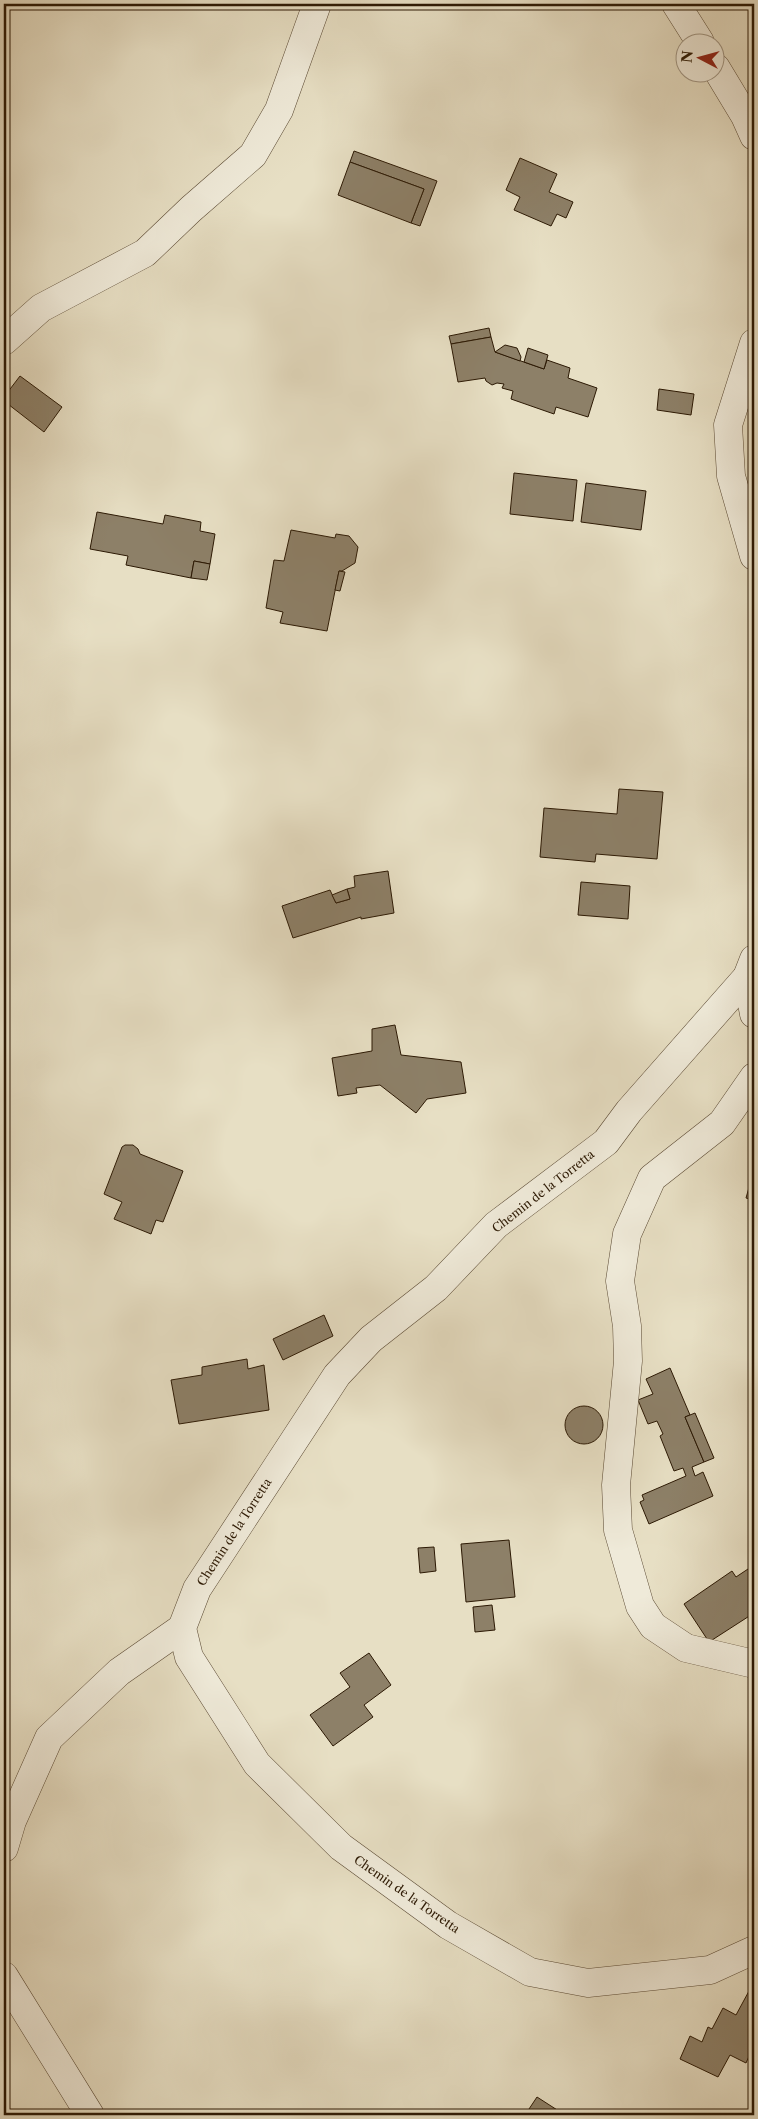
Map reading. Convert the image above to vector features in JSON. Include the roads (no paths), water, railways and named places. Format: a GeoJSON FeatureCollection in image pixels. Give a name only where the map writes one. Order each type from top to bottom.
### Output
{"type":"FeatureCollection","features":[{"type":"Feature","properties":{"kind":"street"},"geometry":{"type":"LineString","coordinates":[[4,340],[41,308],[145,253],[191,208],[254,156],[278,110],[317,4]]}},
{"type":"Feature","properties":{"kind":"street"},"geometry":{"type":"LineString","coordinates":[[676,4],[694,32]]}},
{"type":"Feature","properties":{"kind":"street"},"geometry":{"type":"LineString","coordinates":[[724,82],[745,116],[754,136]]}},
{"type":"Feature","properties":{"kind":"street"},"geometry":{"type":"LineString","coordinates":[[754,343],[728,425],[731,476],[754,556]]}},
{"type":"Feature","properties":{"kind":"street"},"geometry":{"type":"LineString","coordinates":[[750,968],[754,1014]]}},
{"type":"Feature","properties":{"kind":"street","name":"Chemin de la Torretta"},"geometry":{"type":"LineString","coordinates":[[750,968],[628,1111],[606,1142],[496,1225],[436,1288],[371,1339],[337,1375],[197,1589],[182,1628],[189,1657],[257,1764],[341,1847],[448,1925],[530,1972],[588,1983],[710,1970],[754,1950]]}},
{"type":"Feature","properties":{"kind":"street"},"geometry":{"type":"LineString","coordinates":[[754,1077],[722,1123],[652,1178],[628,1234],[620,1281],[627,1326],[628,1362],[616,1485],[618,1530],[640,1606],[653,1626],[686,1648],[754,1664]]}},
{"type":"Feature","properties":{"kind":"street"},"geometry":{"type":"LineString","coordinates":[[4,1848],[12,1821],[49,1738],[119,1672],[182,1628]]}},
{"type":"Feature","properties":{"kind":"street"},"geometry":{"type":"LineString","coordinates":[[4,1976],[90,2115]]}}]}
